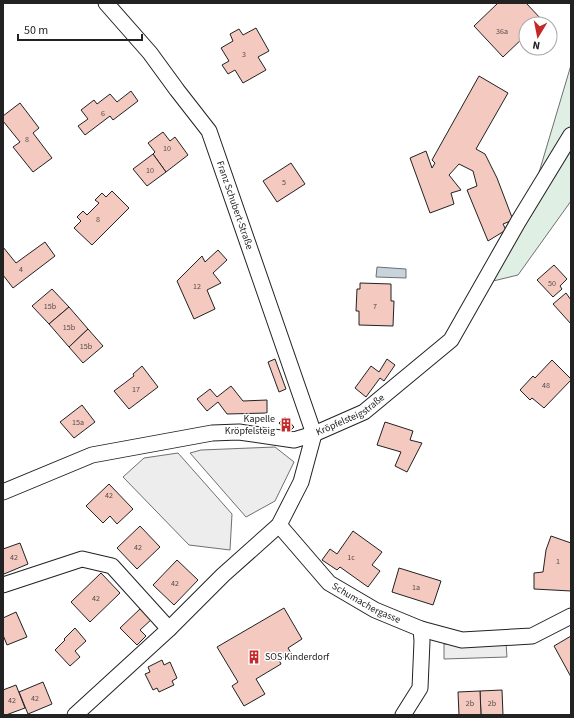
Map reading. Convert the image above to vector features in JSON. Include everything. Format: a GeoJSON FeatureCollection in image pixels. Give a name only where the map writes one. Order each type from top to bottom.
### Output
{"type":"FeatureCollection","features":[{"type":"Feature","properties":{"kind":"street","name":"Franz Schubert-Straße"},"geometry":{"type":"LineString","coordinates":[[106,3],[150,53],[209,131],[314,434]]}},
{"type":"Feature","properties":{"kind":"street","name":"Kröpfelsteigstraße"},"geometry":{"type":"LineString","coordinates":[[3,492],[92,455],[212,433],[239,432],[294,440],[314,434],[364,412],[451,340],[518,222],[571,135]]}},
{"type":"Feature","properties":{"kind":"street"},"geometry":{"type":"LineString","coordinates":[[75,715],[169,629],[223,575],[279,525],[301,482],[314,434]]}},
{"type":"Feature","properties":{"kind":"street","name":"Schumachergasse"},"geometry":{"type":"LineString","coordinates":[[279,525],[329,584],[375,610],[421,629],[462,640],[532,636],[571,616]]}},
{"type":"Feature","properties":{"kind":"street"},"geometry":{"type":"LineString","coordinates":[[3,585],[82,559],[112,566],[169,629]]}},
{"type":"Feature","properties":{"kind":"street"},"geometry":{"type":"LineString","coordinates":[[402,715],[420,688],[422,641],[421,629]]}},
{"type":"Feature","properties":{"kind":"green space"},"geometry":{"type":"Polygon","coordinates":[[[571,65],[571,201],[518,275],[489,282],[524,223],[571,65]]]}},
{"type":"Feature","properties":{"kind":"shaded area"},"geometry":{"type":"Polygon","coordinates":[[[377,267],[406,269],[406,278],[376,277],[377,267]]]}},
{"type":"Feature","properties":{"kind":"shaded area"},"geometry":{"type":"Polygon","coordinates":[[[275,447],[294,462],[275,501],[246,517],[190,453],[201,450],[275,447]]]}},
{"type":"Feature","properties":{"kind":"shaded area"},"geometry":{"type":"Polygon","coordinates":[[[178,453],[232,514],[230,550],[189,545],[123,477],[144,458],[178,453]]]}},
{"type":"Feature","properties":{"kind":"shaded area"},"geometry":{"type":"Polygon","coordinates":[[[506,643],[507,657],[444,659],[444,644],[506,643]]]}},
{"type":"Feature","properties":{"kind":"building"},"geometry":{"type":"Polygon","coordinates":[[[498,3],[526,3],[538,16],[518,16],[518,43],[503,57],[474,26],[498,3]]]}},
{"type":"Feature","properties":{"kind":"building"},"geometry":{"type":"Polygon","coordinates":[[[256,28],[269,51],[258,57],[266,70],[243,83],[235,70],[228,74],[222,65],[229,61],[221,48],[233,41],[230,34],[239,29],[243,35],[256,28]]]}},
{"type":"Feature","properties":{"kind":"building"},"geometry":{"type":"Polygon","coordinates":[[[479,76],[508,93],[476,149],[485,154],[497,178],[513,220],[503,224],[506,230],[488,241],[467,190],[477,186],[473,171],[459,164],[449,175],[461,190],[451,193],[454,204],[430,213],[410,158],[426,151],[432,168],[435,163],[432,160],[479,76]]]}},
{"type":"Feature","properties":{"kind":"building"},"geometry":{"type":"Polygon","coordinates":[[[131,91],[138,101],[113,120],[110,116],[85,135],[78,126],[88,119],[81,110],[94,100],[97,104],[110,94],[117,102],[131,91]]]}},
{"type":"Feature","properties":{"kind":"building"},"geometry":{"type":"Polygon","coordinates":[[[20,103],[39,128],[33,133],[52,158],[33,172],[13,147],[20,142],[3,121],[3,116],[20,103]]]}},
{"type":"Feature","properties":{"kind":"building"},"geometry":{"type":"Polygon","coordinates":[[[163,132],[170,141],[175,137],[188,155],[166,172],[153,154],[155,152],[148,143],[163,132]]]}},
{"type":"Feature","properties":{"kind":"building"},"geometry":{"type":"Polygon","coordinates":[[[153,154],[166,172],[147,186],[133,169],[153,154]]]}},
{"type":"Feature","properties":{"kind":"building"},"geometry":{"type":"Polygon","coordinates":[[[291,163],[305,184],[277,202],[263,181],[291,163]]]}},
{"type":"Feature","properties":{"kind":"building"},"geometry":{"type":"Polygon","coordinates":[[[112,191],[129,208],[92,245],[74,228],[81,221],[77,217],[83,211],[87,215],[99,203],[95,200],[102,193],[106,197],[112,191]]]}},
{"type":"Feature","properties":{"kind":"building"},"geometry":{"type":"Polygon","coordinates":[[[45,242],[55,256],[13,288],[3,275],[3,247],[16,263],[45,242]]]}},
{"type":"Feature","properties":{"kind":"building"},"geometry":{"type":"Polygon","coordinates":[[[218,250],[227,260],[213,273],[221,283],[207,290],[215,309],[194,319],[177,281],[202,256],[205,262],[218,250]]]}},
{"type":"Feature","properties":{"kind":"building"},"geometry":{"type":"Polygon","coordinates":[[[554,265],[567,279],[560,286],[562,289],[553,297],[537,280],[554,265]]]}},
{"type":"Feature","properties":{"kind":"building"},"geometry":{"type":"Polygon","coordinates":[[[360,283],[391,284],[391,301],[394,301],[393,326],[359,325],[359,311],[356,311],[357,289],[360,289],[360,283]]]}},
{"type":"Feature","properties":{"kind":"building"},"geometry":{"type":"Polygon","coordinates":[[[52,289],[69,307],[49,324],[32,306],[52,289]]]}},
{"type":"Feature","properties":{"kind":"building"},"geometry":{"type":"Polygon","coordinates":[[[566,293],[571,300],[571,324],[553,304],[566,293]]]}},
{"type":"Feature","properties":{"kind":"building"},"geometry":{"type":"Polygon","coordinates":[[[69,307],[88,329],[69,347],[49,324],[69,307]]]}},
{"type":"Feature","properties":{"kind":"building"},"geometry":{"type":"Polygon","coordinates":[[[88,329],[103,346],[83,363],[69,347],[88,329]]]}},
{"type":"Feature","properties":{"kind":"building"},"geometry":{"type":"Polygon","coordinates":[[[275,359],[286,389],[279,392],[268,362],[275,359]]]}},
{"type":"Feature","properties":{"kind":"building"},"geometry":{"type":"Polygon","coordinates":[[[387,359],[395,365],[384,381],[380,378],[366,397],[355,388],[371,366],[379,372],[387,359]]]}},
{"type":"Feature","properties":{"kind":"building"},"geometry":{"type":"Polygon","coordinates":[[[552,360],[571,380],[544,408],[532,398],[530,400],[520,390],[533,376],[535,378],[552,360]]]}},
{"type":"Feature","properties":{"kind":"building"},"geometry":{"type":"Polygon","coordinates":[[[142,366],[158,387],[129,409],[114,391],[134,376],[133,374],[142,366]]]}},
{"type":"Feature","properties":{"kind":"building"},"geometry":{"type":"Polygon","coordinates":[[[231,386],[243,401],[267,400],[267,413],[227,414],[218,402],[207,411],[197,399],[210,389],[217,397],[231,386]]]}},
{"type":"Feature","properties":{"kind":"building"},"geometry":{"type":"Polygon","coordinates":[[[82,405],[95,422],[74,438],[60,422],[82,405]]]}},
{"type":"Feature","properties":{"kind":"building","name":"Kapelle Kröpfelsteig"},"geometry":{"type":"Polygon","coordinates":[[[285,417],[294,427],[288,433],[279,423],[285,417]]]}},
{"type":"Feature","properties":{"kind":"building"},"geometry":{"type":"Polygon","coordinates":[[[385,422],[413,431],[410,440],[422,443],[407,472],[395,466],[401,452],[377,445],[385,422]]]}},
{"type":"Feature","properties":{"kind":"building"},"geometry":{"type":"Polygon","coordinates":[[[109,484],[133,509],[117,524],[110,516],[103,523],[86,506],[109,484]]]}},
{"type":"Feature","properties":{"kind":"building"},"geometry":{"type":"Polygon","coordinates":[[[140,526],[160,547],[137,569],[117,548],[140,526]]]}},
{"type":"Feature","properties":{"kind":"building"},"geometry":{"type":"Polygon","coordinates":[[[353,531],[382,552],[372,565],[380,571],[368,587],[340,567],[337,570],[322,560],[330,549],[337,554],[353,531]]]}},
{"type":"Feature","properties":{"kind":"building"},"geometry":{"type":"Polygon","coordinates":[[[551,536],[571,543],[571,591],[534,589],[534,573],[543,572],[546,550],[551,536]]]}},
{"type":"Feature","properties":{"kind":"building"},"geometry":{"type":"Polygon","coordinates":[[[20,543],[28,564],[4,574],[3,549],[20,543]]]}},
{"type":"Feature","properties":{"kind":"building"},"geometry":{"type":"Polygon","coordinates":[[[177,560],[198,580],[174,605],[153,585],[177,560]]]}},
{"type":"Feature","properties":{"kind":"building"},"geometry":{"type":"Polygon","coordinates":[[[399,568],[441,581],[433,605],[392,592],[399,568]]]}},
{"type":"Feature","properties":{"kind":"building"},"geometry":{"type":"Polygon","coordinates":[[[101,573],[120,593],[90,622],[71,602],[101,573]]]}},
{"type":"Feature","properties":{"kind":"building"},"geometry":{"type":"Polygon","coordinates":[[[141,608],[152,619],[140,630],[146,636],[137,645],[120,628],[141,608]]]}},
{"type":"Feature","properties":{"kind":"building","name":"SOS Kinderdorf"},"geometry":{"type":"Polygon","coordinates":[[[284,608],[302,639],[288,648],[291,653],[279,660],[281,664],[256,679],[265,694],[244,706],[232,686],[238,682],[217,647],[284,608]]]}},
{"type":"Feature","properties":{"kind":"building"},"geometry":{"type":"Polygon","coordinates":[[[16,612],[27,637],[7,645],[3,635],[3,618],[16,612]]]}},
{"type":"Feature","properties":{"kind":"building"},"geometry":{"type":"Polygon","coordinates":[[[75,628],[86,641],[75,651],[80,657],[70,666],[55,650],[75,628]]]}},
{"type":"Feature","properties":{"kind":"building"},"geometry":{"type":"Polygon","coordinates":[[[571,636],[571,677],[554,646],[571,636]]]}},
{"type":"Feature","properties":{"kind":"building"},"geometry":{"type":"Polygon","coordinates":[[[162,660],[164,665],[170,662],[177,678],[172,681],[174,685],[159,692],[157,688],[153,690],[145,674],[150,672],[148,667],[162,660]]]}},
{"type":"Feature","properties":{"kind":"building"},"geometry":{"type":"Polygon","coordinates":[[[43,682],[52,704],[28,714],[19,692],[43,682]]]}},
{"type":"Feature","properties":{"kind":"building"},"geometry":{"type":"Polygon","coordinates":[[[16,685],[25,708],[3,715],[3,690],[16,685]]]}},
{"type":"Feature","properties":{"kind":"building"},"geometry":{"type":"Polygon","coordinates":[[[502,690],[503,715],[481,715],[480,691],[502,690]]]}},
{"type":"Feature","properties":{"kind":"building"},"geometry":{"type":"Polygon","coordinates":[[[480,691],[481,715],[459,715],[458,692],[480,691]]]}},
{"type":"Feature","properties":{"kind":"place","name":"Kapelle Kröpfelsteig"},"geometry":{"type":"Point","coordinates":[286,425]}},
{"type":"Feature","properties":{"kind":"place","name":"SOS Kinderdorf"},"geometry":{"type":"Point","coordinates":[254,657]}}]}
